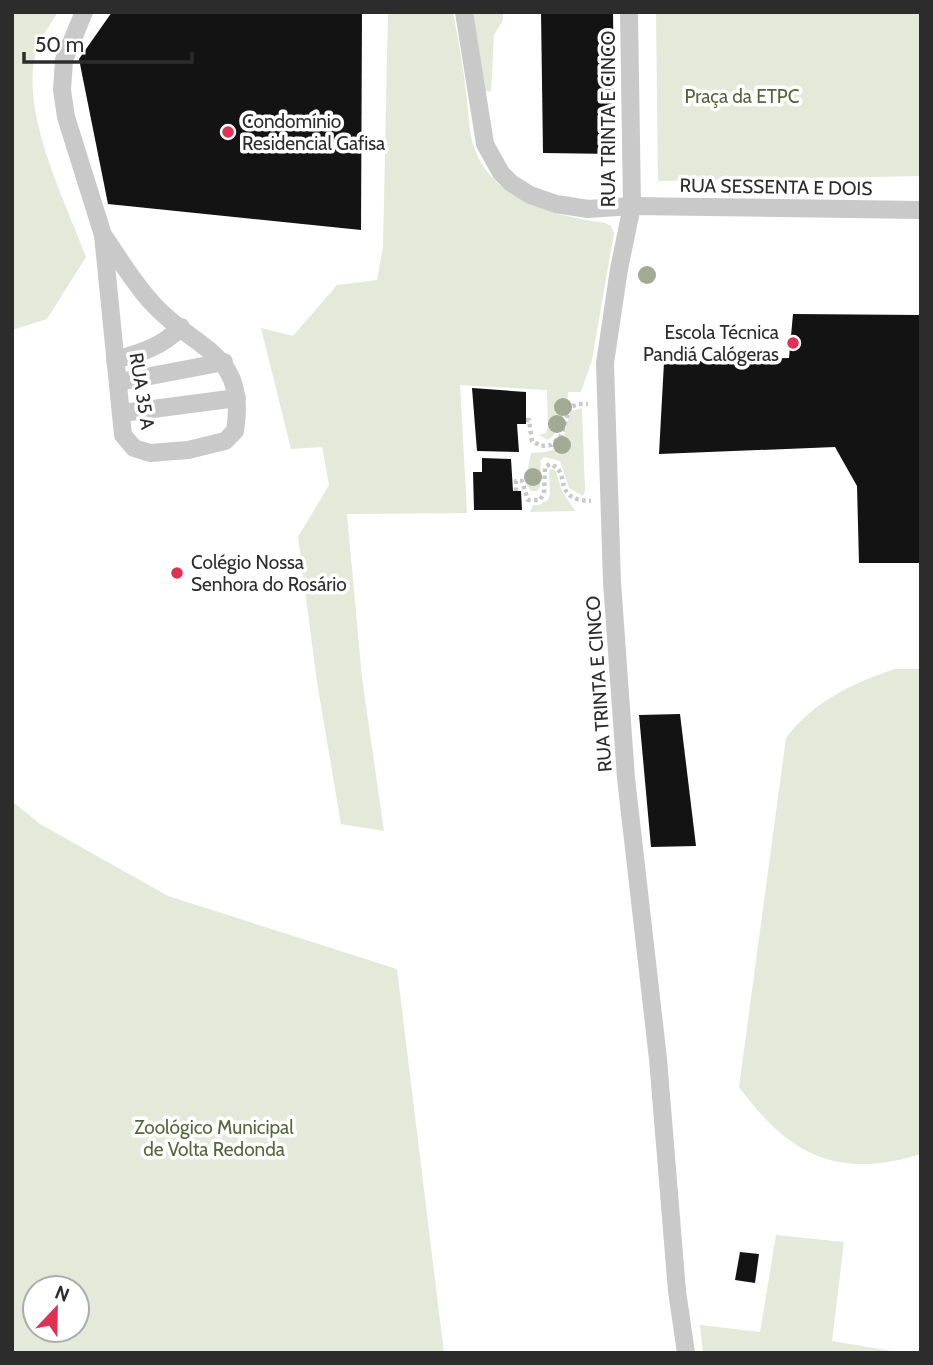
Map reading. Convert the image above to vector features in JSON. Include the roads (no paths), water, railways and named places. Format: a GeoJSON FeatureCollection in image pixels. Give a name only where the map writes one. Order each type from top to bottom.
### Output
{"type":"FeatureCollection","features":[{"type":"Feature","properties":{"kind":"street","name":"RUA 35 A"},"geometry":{"type":"LineString","coordinates":[[84,12],[64,60],[62,90],[66,117],[103,234],[123,435],[134,448],[150,453],[188,450],[225,441],[235,431],[237,398],[224,362],[155,307],[103,234]]}},
{"type":"Feature","properties":{"kind":"street","name":"RUA SESSENTA E DOIS"},"geometry":{"type":"LineString","coordinates":[[464,12],[485,144],[501,173],[530,195],[556,204],[588,209],[632,206],[921,210]]}},
{"type":"Feature","properties":{"kind":"street","name":"RUA TRINTA E CINCO"},"geometry":{"type":"LineString","coordinates":[[629,12],[632,206],[607,342],[606,405],[612,582],[626,778],[658,1059],[677,1291],[687,1353]]}},
{"type":"Feature","properties":{"kind":"street"},"geometry":{"type":"LineString","coordinates":[[115,360],[150,350],[169,339],[181,327]]}},
{"type":"Feature","properties":{"kind":"street"},"geometry":{"type":"LineString","coordinates":[[119,382],[224,362]]}},
{"type":"Feature","properties":{"kind":"street"},"geometry":{"type":"LineString","coordinates":[[122,413],[237,398]]}},
{"type":"Feature","properties":{"kind":"place","name":"Condomínio Residencial Gafisa"},"geometry":{"type":"Point","coordinates":[228,132]}},
{"type":"Feature","properties":{"kind":"place","name":"Escola Técnica Pandiá Calógeras"},"geometry":{"type":"Point","coordinates":[793,343]}},
{"type":"Feature","properties":{"kind":"place","name":"Colégio Nossa Senhora do Rosário"},"geometry":{"type":"Point","coordinates":[177,573]}},
{"type":"Feature","properties":{"kind":"park label","name":"Praça da ETPC"},"geometry":{"type":"Point","coordinates":[742,96]}},
{"type":"Feature","properties":{"kind":"park label","name":"Zoológico Municipal de Volta Redonda"},"geometry":{"type":"Point","coordinates":[214,1138]}}]}
